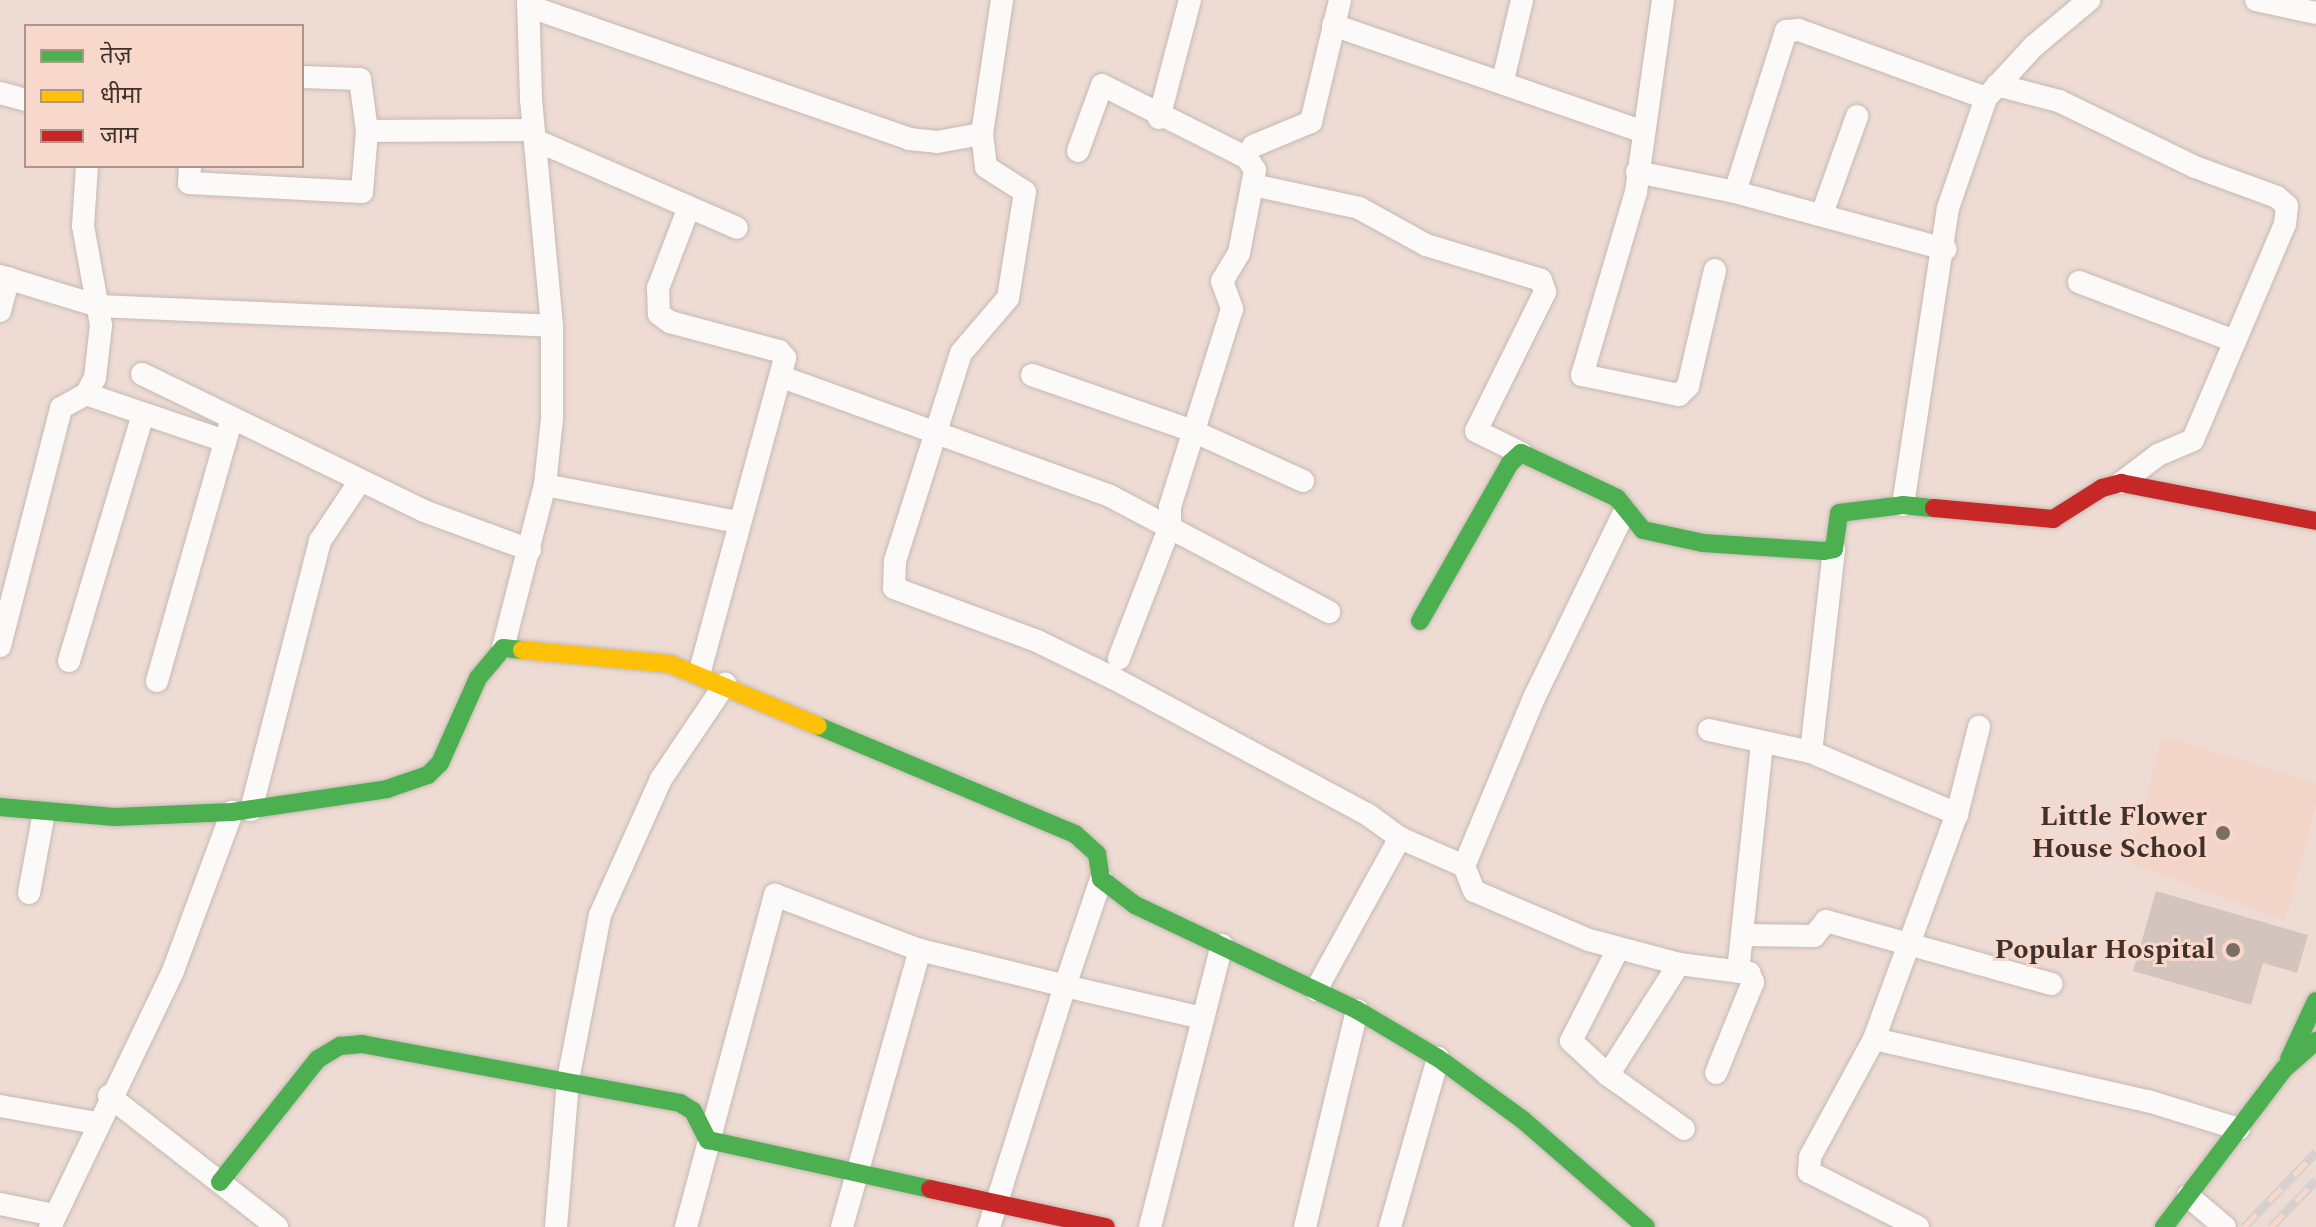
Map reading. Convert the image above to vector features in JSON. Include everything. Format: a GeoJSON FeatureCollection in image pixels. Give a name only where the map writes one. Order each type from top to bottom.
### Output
{"type":"FeatureCollection","features":[{"type":"Feature","properties":{"kind":"street"},"geometry":{"type":"LineString","coordinates":[[1002,0],[982,134],[986,167],[1025,192],[1008,298],[961,353],[933,429],[895,561],[894,588],[1037,641],[1113,678],[1367,814],[1400,838],[1464,866]]}},
{"type":"Feature","properties":{"kind":"street"},"geometry":{"type":"LineString","coordinates":[[1159,118],[1190,0]]}},
{"type":"Feature","properties":{"kind":"street"},"geometry":{"type":"LineString","coordinates":[[1253,146],[1311,122],[1340,0]]}},
{"type":"Feature","properties":{"kind":"street"},"geometry":{"type":"LineString","coordinates":[[1503,80],[1522,0]]}},
{"type":"Feature","properties":{"kind":"street"},"geometry":{"type":"LineString","coordinates":[[1663,0],[1637,172],[1582,375],[1679,395],[1688,386],[1715,270]]}},
{"type":"Feature","properties":{"kind":"street"},"geometry":{"type":"LineString","coordinates":[[1903,505],[1945,249],[1948,208],[1991,91],[2089,0]]}},
{"type":"Feature","properties":{"kind":"street"},"geometry":{"type":"LineString","coordinates":[[2256,0],[2316,13]]}},
{"type":"Feature","properties":{"kind":"street"},"geometry":{"type":"LineString","coordinates":[[0,807],[44,813],[242,811],[387,789],[428,775],[440,763],[478,678],[503,648],[545,485],[552,418],[552,326],[534,135],[528,3],[909,139],[937,142],[982,134]]}},
{"type":"Feature","properties":{"kind":"street"},"geometry":{"type":"LineString","coordinates":[[1333,25],[1503,80],[1641,131]]}},
{"type":"Feature","properties":{"kind":"street"},"geometry":{"type":"LineString","coordinates":[[1735,192],[1786,31],[1799,30],[1991,91],[2059,101],[2195,167],[2277,197],[2287,206],[2285,224],[2193,440],[2158,455],[2121,483],[2102,488],[2065,516],[2053,519],[1903,505],[1839,513],[1811,752]]}},
{"type":"Feature","properties":{"kind":"street"},"geometry":{"type":"LineString","coordinates":[[190,168],[189,183],[362,192],[367,131],[360,79],[304,77]]}},
{"type":"Feature","properties":{"kind":"street"},"geometry":{"type":"LineString","coordinates":[[1078,151],[1102,85],[1159,118],[1247,158],[1255,170],[1239,253],[1222,281],[1232,309],[1193,431],[1194,441],[1170,507],[1170,526],[1119,658]]}},
{"type":"Feature","properties":{"kind":"street"},"geometry":{"type":"LineString","coordinates":[[0,93],[24,99]]}},
{"type":"Feature","properties":{"kind":"street"},"geometry":{"type":"LineString","coordinates":[[1822,214],[1857,116]]}},
{"type":"Feature","properties":{"kind":"street"},"geometry":{"type":"LineString","coordinates":[[367,131],[534,135],[737,228]]}},
{"type":"Feature","properties":{"kind":"street"},"geometry":{"type":"LineString","coordinates":[[0,646],[7,586],[61,408],[86,394],[95,378],[98,306],[83,226],[87,168]]}},
{"type":"Feature","properties":{"kind":"street"},"geometry":{"type":"LineString","coordinates":[[1637,172],[1735,192],[1945,249]]}},
{"type":"Feature","properties":{"kind":"street"},"geometry":{"type":"LineString","coordinates":[[1253,185],[1359,208],[1426,245],[1541,280],[1545,292],[1476,431],[1521,453],[1540,458],[1617,498],[1643,530],[1684,541],[1816,552],[1834,549]]}},
{"type":"Feature","properties":{"kind":"street"},"geometry":{"type":"LineString","coordinates":[[689,207],[658,288],[659,314],[670,322],[779,351],[785,358],[782,377],[737,522],[699,674]]}},
{"type":"Feature","properties":{"kind":"street"},"geometry":{"type":"LineString","coordinates":[[0,311],[4,277],[98,306],[552,326]]}},
{"type":"Feature","properties":{"kind":"street"},"geometry":{"type":"LineString","coordinates":[[2079,282],[2234,341]]}},
{"type":"Feature","properties":{"kind":"street"},"geometry":{"type":"LineString","coordinates":[[142,374],[360,481],[530,550]]}},
{"type":"Feature","properties":{"kind":"street"},"geometry":{"type":"LineString","coordinates":[[1032,375],[1193,431],[1303,481]]}},
{"type":"Feature","properties":{"kind":"street"},"geometry":{"type":"LineString","coordinates":[[782,377],[933,429],[1110,496],[1329,612]]}},
{"type":"Feature","properties":{"kind":"street"},"geometry":{"type":"LineString","coordinates":[[86,394],[225,441]]}},
{"type":"Feature","properties":{"kind":"street"},"geometry":{"type":"LineString","coordinates":[[69,661],[143,414]]}},
{"type":"Feature","properties":{"kind":"street"},"geometry":{"type":"LineString","coordinates":[[157,681],[232,418]]}},
{"type":"Feature","properties":{"kind":"street"},"geometry":{"type":"LineString","coordinates":[[1420,621],[1510,463],[1521,453]]}},
{"type":"Feature","properties":{"kind":"street"},"geometry":{"type":"LineString","coordinates":[[0,1204],[52,1221],[109,1096],[173,971],[242,811],[320,541],[360,481]]}},
{"type":"Feature","properties":{"kind":"street"},"geometry":{"type":"LineString","coordinates":[[2121,483],[2316,521]]}},
{"type":"Feature","properties":{"kind":"street"},"geometry":{"type":"LineString","coordinates":[[545,485],[737,522]]}},
{"type":"Feature","properties":{"kind":"street"},"geometry":{"type":"LineString","coordinates":[[1625,511],[1534,698],[1464,866],[1474,891],[1618,949],[1679,964],[1749,973],[1753,982],[1716,1073]]}},
{"type":"Feature","properties":{"kind":"street"},"geometry":{"type":"LineString","coordinates":[[503,648],[670,664],[699,674],[1075,834],[1097,854],[1101,879],[989,1227]]}},
{"type":"Feature","properties":{"kind":"street"},"geometry":{"type":"LineString","coordinates":[[556,1227],[568,1080],[600,915],[661,779],[725,684]]}},
{"type":"Feature","properties":{"kind":"street"},"geometry":{"type":"LineString","coordinates":[[1918,1227],[1809,1172],[1810,1157],[1874,1039],[1906,944],[1957,814],[1979,727]]}},
{"type":"Feature","properties":{"kind":"street"},"geometry":{"type":"LineString","coordinates":[[1709,730],[1811,752],[1957,814]]}},
{"type":"Feature","properties":{"kind":"street"},"geometry":{"type":"LineString","coordinates":[[1738,972],[1762,742]]}},
{"type":"Feature","properties":{"kind":"street"},"geometry":{"type":"LineString","coordinates":[[29,893],[44,813]]}},
{"type":"Feature","properties":{"kind":"street"},"geometry":{"type":"LineString","coordinates":[[1316,990],[1400,838]]}},
{"type":"Feature","properties":{"kind":"street"},"geometry":{"type":"LineString","coordinates":[[1101,879],[1135,905],[1357,1010],[1438,1058],[1523,1120],[1646,1227]]}},
{"type":"Feature","properties":{"kind":"street"},"geometry":{"type":"LineString","coordinates":[[686,1227],[775,895],[920,950],[1203,1018]]}},
{"type":"Feature","properties":{"kind":"street"},"geometry":{"type":"LineString","coordinates":[[1743,935],[1814,936],[1826,921],[2051,984]]}},
{"type":"Feature","properties":{"kind":"street"},"geometry":{"type":"LineString","coordinates":[[1150,1227],[1222,945]]}},
{"type":"Feature","properties":{"kind":"street"},"geometry":{"type":"LineString","coordinates":[[1618,949],[1571,1041],[1608,1075],[1684,1129]]}},
{"type":"Feature","properties":{"kind":"street"},"geometry":{"type":"LineString","coordinates":[[842,1227],[855,1171],[920,950]]}},
{"type":"Feature","properties":{"kind":"street"},"geometry":{"type":"LineString","coordinates":[[1608,1075],[1679,964]]}},
{"type":"Feature","properties":{"kind":"street"},"geometry":{"type":"LineString","coordinates":[[2164,1227],[2284,1069],[2316,1001]]}},
{"type":"Feature","properties":{"kind":"street"},"geometry":{"type":"LineString","coordinates":[[1305,1227],[1357,1010]]}},
{"type":"Feature","properties":{"kind":"street"},"geometry":{"type":"LineString","coordinates":[[1874,1039],[2148,1101],[2239,1129]]}},
{"type":"Feature","properties":{"kind":"street"},"geometry":{"type":"LineString","coordinates":[[2284,1069],[2316,1041]]}},
{"type":"Feature","properties":{"kind":"street"},"geometry":{"type":"LineString","coordinates":[[220,1182],[318,1059],[340,1046],[391,1048],[680,1103],[693,1111],[708,1140]]}},
{"type":"Feature","properties":{"kind":"street"},"geometry":{"type":"LineString","coordinates":[[1390,1227],[1438,1058]]}},
{"type":"Feature","properties":{"kind":"street"},"geometry":{"type":"LineString","coordinates":[[109,1096],[277,1227]]}},
{"type":"Feature","properties":{"kind":"street"},"geometry":{"type":"LineString","coordinates":[[0,1106],[96,1123]]}},
{"type":"Feature","properties":{"kind":"street"},"geometry":{"type":"LineString","coordinates":[[708,1140],[1106,1227]]}},
{"type":"Feature","properties":{"kind":"street"},"geometry":{"type":"LineString","coordinates":[[2188,1196],[2225,1227]]}},
{"type":"Feature","properties":{"kind":"shaded area","name":"Little Flower House School"},"geometry":{"type":"Polygon","coordinates":[[[2162,736],[2316,783],[2316,804],[2285,921],[2130,863],[2162,736]]]}},
{"type":"Feature","properties":{"kind":"building"},"geometry":{"type":"Polygon","coordinates":[[[2156,891],[2308,935],[2297,973],[2263,963],[2251,1005],[2133,971],[2156,891]]]}},
{"type":"Feature","properties":{"kind":"railway"},"geometry":{"type":"LineString","coordinates":[[2244,1227],[2316,1152]]}},
{"type":"Feature","properties":{"kind":"railway"},"geometry":{"type":"LineString","coordinates":[[2271,1227],[2316,1180]]}},
{"type":"Feature","properties":{"kind":"traffic: fast"},"geometry":{"type":"LineString","coordinates":[[1420,621],[1510,463],[1521,453],[1617,498],[1643,530],[1703,543],[1824,551],[1834,549],[1839,513],[1903,505],[1934,508]]}},
{"type":"Feature","properties":{"kind":"traffic: fast"},"geometry":{"type":"LineString","coordinates":[[0,807],[115,817],[232,812],[387,789],[428,775],[440,763],[478,678],[503,648],[522,650]]}},
{"type":"Feature","properties":{"kind":"traffic: fast"},"geometry":{"type":"LineString","coordinates":[[818,726],[1075,834],[1097,854],[1101,879],[1135,905],[1357,1010],[1438,1058],[1523,1120],[1646,1227]]}},
{"type":"Feature","properties":{"kind":"traffic: fast"},"geometry":{"type":"LineString","coordinates":[[2289,1059],[2316,1001]]}},
{"type":"Feature","properties":{"kind":"traffic: fast"},"geometry":{"type":"LineString","coordinates":[[2164,1227],[2284,1069],[2316,1041]]}},
{"type":"Feature","properties":{"kind":"traffic: fast"},"geometry":{"type":"LineString","coordinates":[[220,1182],[318,1059],[340,1046],[362,1044],[680,1103],[693,1111],[708,1140],[930,1189]]}},
{"type":"Feature","properties":{"kind":"traffic: slow"},"geometry":{"type":"LineString","coordinates":[[522,650],[670,664],[818,726]]}},
{"type":"Feature","properties":{"kind":"traffic: jam"},"geometry":{"type":"LineString","coordinates":[[1934,508],[2053,519],[2102,488],[2121,483],[2316,521]]}},
{"type":"Feature","properties":{"kind":"traffic: jam"},"geometry":{"type":"LineString","coordinates":[[930,1189],[1106,1227]]}},
{"type":"Feature","properties":{"kind":"place","name":"Little Flower House School"},"geometry":{"type":"Point","coordinates":[2223,833]}},
{"type":"Feature","properties":{"kind":"place","name":"Popular Hospital"},"geometry":{"type":"Point","coordinates":[2233,950]}}]}
